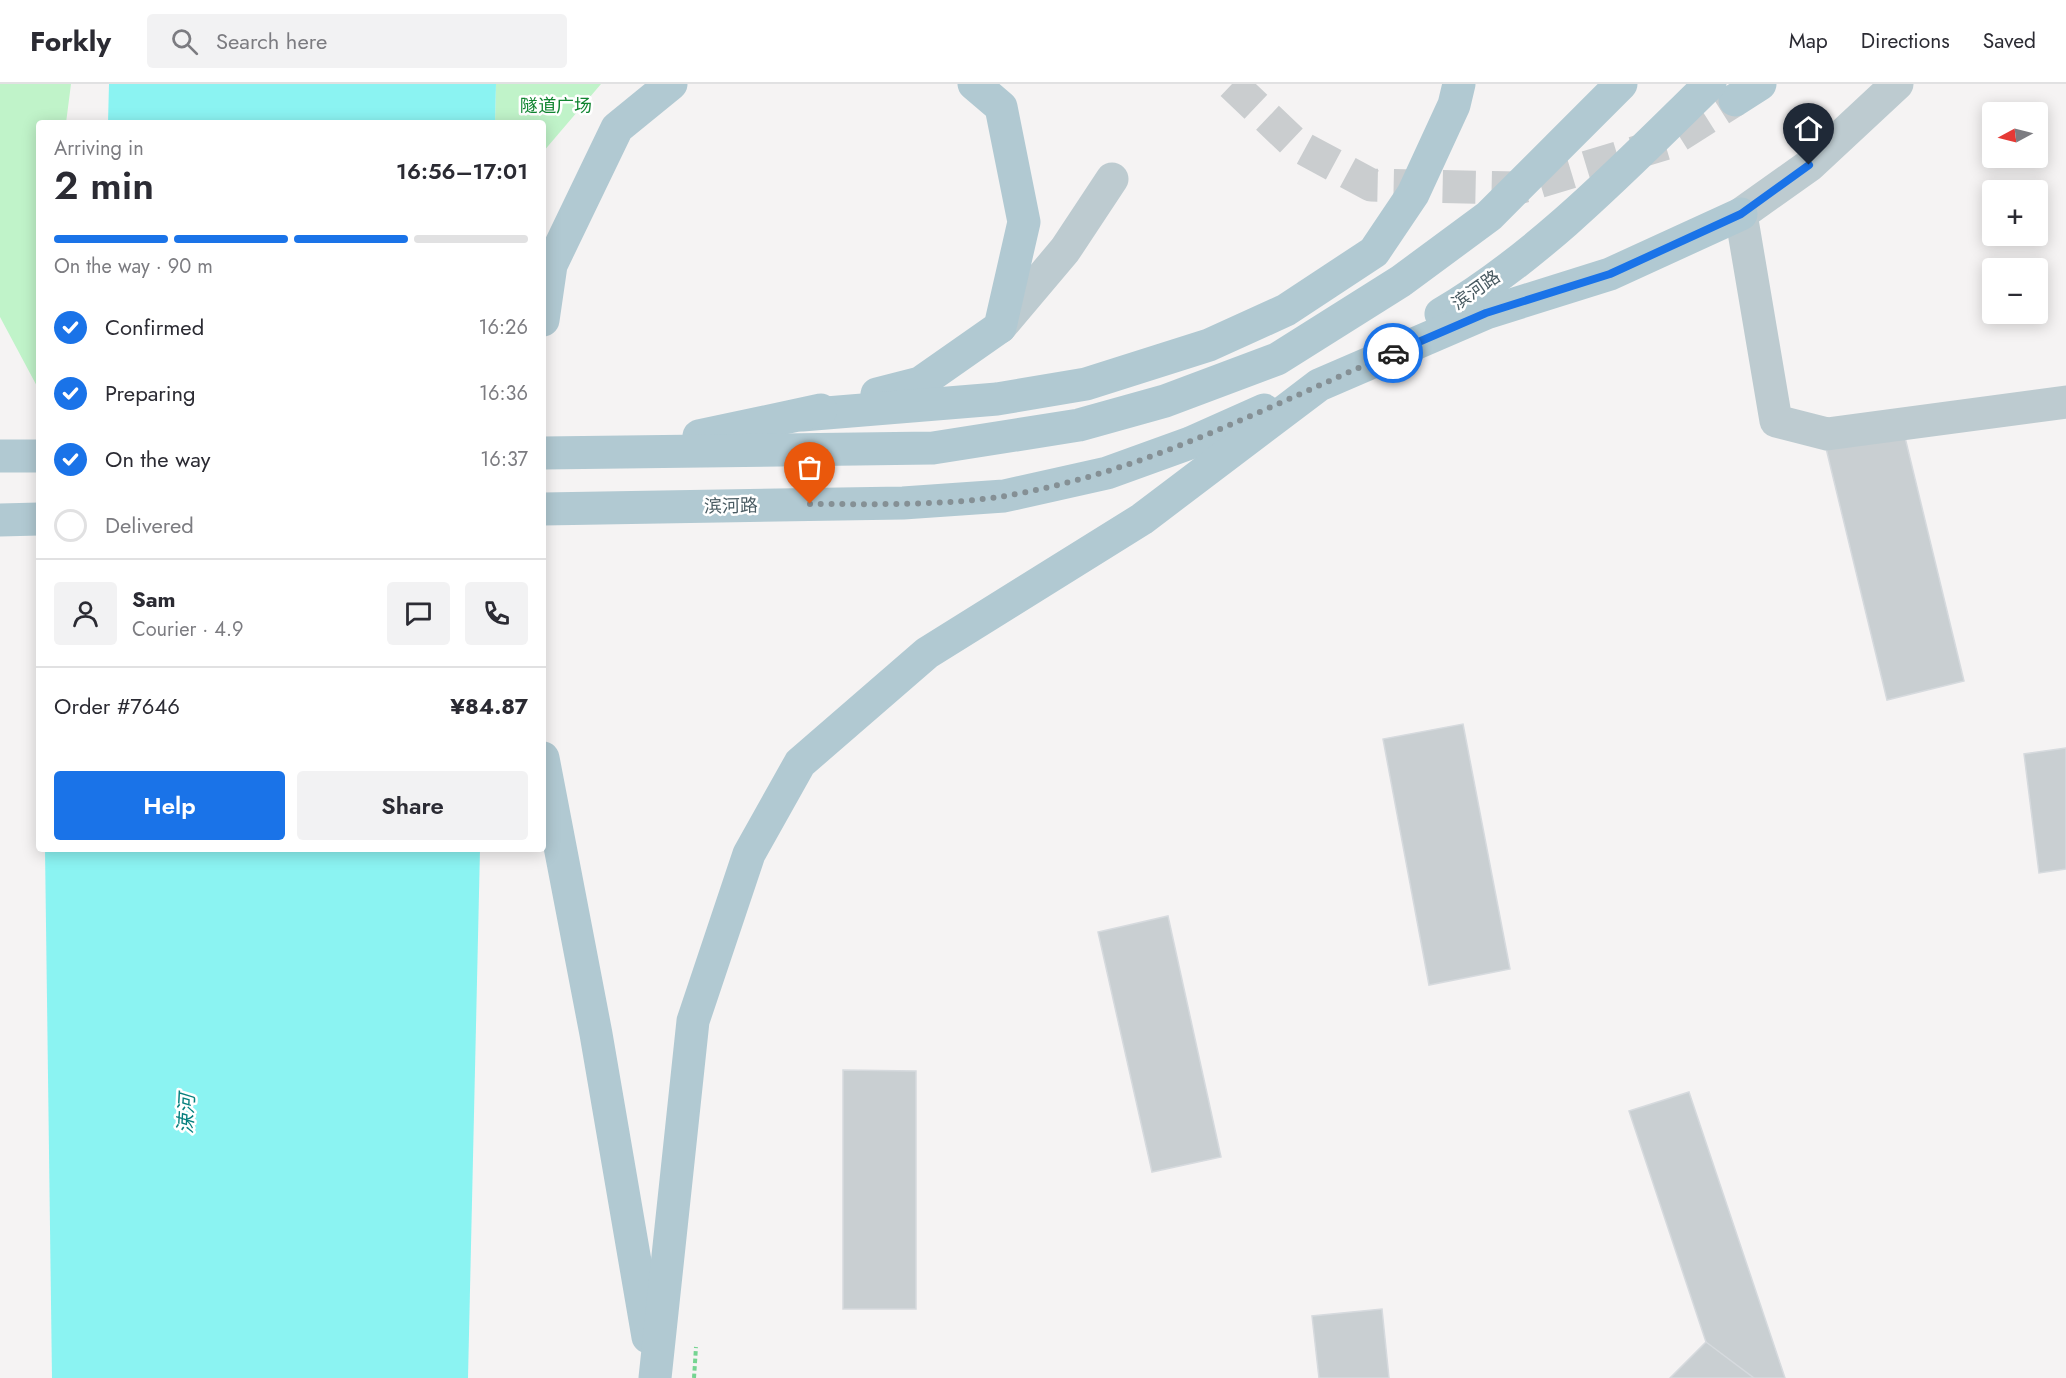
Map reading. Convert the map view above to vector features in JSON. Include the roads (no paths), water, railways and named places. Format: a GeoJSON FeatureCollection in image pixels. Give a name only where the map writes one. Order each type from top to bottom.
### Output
{"type":"FeatureCollection","features":[{"type":"Feature","properties":{"kind":"main road"},"geometry":{"type":"LineString","coordinates":[[546,299],[551,265],[617,128],[671,84]]}},
{"type":"Feature","properties":{"kind":"main road"},"geometry":{"type":"LineString","coordinates":[[609,452],[802,415],[920,382],[1000,327],[1024,222],[1001,107],[974,84]]}},
{"type":"Feature","properties":{"kind":"main road"},"geometry":{"type":"LineString","coordinates":[[802,415],[997,399],[1086,384],[1209,345],[1286,310],[1374,252],[1413,194],[1454,105],[1459,84]]}},
{"type":"Feature","properties":{"kind":"main road"},"geometry":{"type":"LineString","coordinates":[[546,453],[933,448],[1079,425],[1165,401],[1277,359],[1401,281],[1489,216],[1621,84]]}},
{"type":"Feature","properties":{"kind":"main road","name":"滨河路"},"geometry":{"type":"LineString","coordinates":[[546,508],[903,503],[1004,496],[1117,469],[1190,443],[1319,385],[1477,293],[1597,193],[1735,89]]}},
{"type":"Feature","properties":{"kind":"main road"},"geometry":{"type":"LineString","coordinates":[[655,1376],[693,1021],[748,854],[801,763],[927,653],[1142,519],[1319,385],[1486,313],[1610,274],[1741,214]]}},
{"type":"Feature","properties":{"kind":"main road"},"geometry":{"type":"LineString","coordinates":[[0,456],[36,456]]}},
{"type":"Feature","properties":{"kind":"main road"},"geometry":{"type":"LineString","coordinates":[[0,519],[36,519]]}},
{"type":"Feature","properties":{"kind":"main road"},"geometry":{"type":"LineString","coordinates":[[546,774],[596,1034],[655,1376]]}},
{"type":"Feature","properties":{"kind":"street"},"geometry":{"type":"LineString","coordinates":[[1897,84],[1809,165],[1741,214],[1776,421],[1827,434],[2066,402]]}},
{"type":"Feature","properties":{"kind":"street"},"geometry":{"type":"LineString","coordinates":[[1000,327],[1065,250],[1112,179]]}},
{"type":"Feature","properties":{"kind":"water"},"geometry":{"type":"Polygon","coordinates":[[[109,84],[496,84],[495,120],[108,120],[109,84]]]}},
{"type":"Feature","properties":{"kind":"water","name":"涑河"},"geometry":{"type":"Polygon","coordinates":[[[45,852],[480,852],[468,1378],[52,1378],[45,852]]]}},
{"type":"Feature","properties":{"kind":"tunnel"},"geometry":{"type":"LineString","coordinates":[[1232,84],[1295,144],[1371,185],[1518,188],[1667,143],[1735,100]]}},
{"type":"Feature","properties":{"kind":"park label","name":"隧道广场"},"geometry":{"type":"Point","coordinates":[556,106]}}]}
